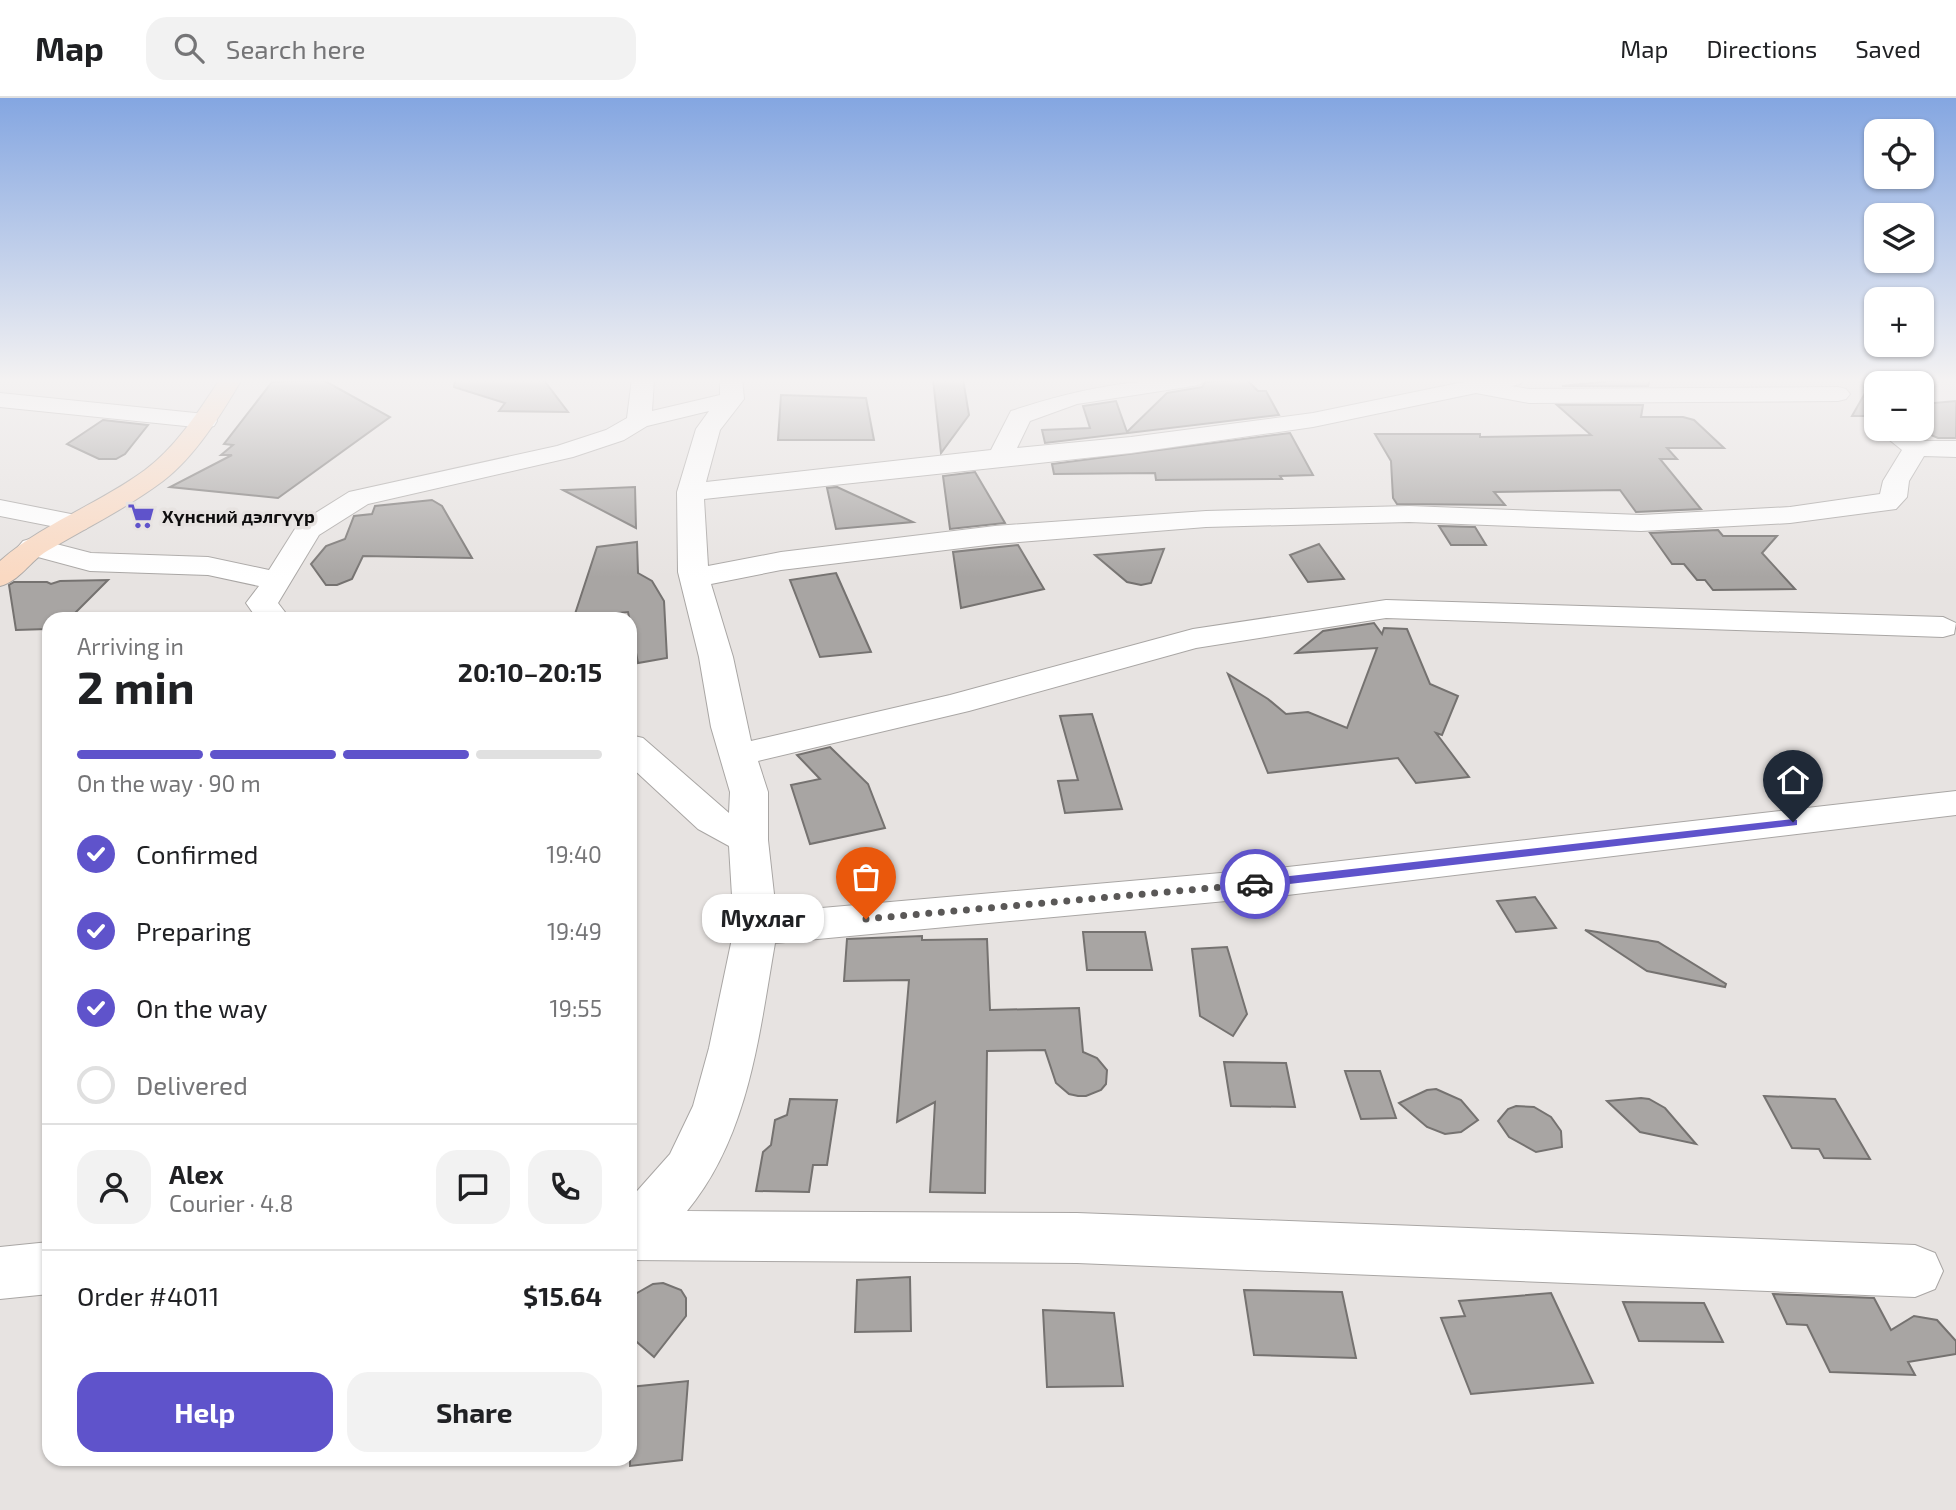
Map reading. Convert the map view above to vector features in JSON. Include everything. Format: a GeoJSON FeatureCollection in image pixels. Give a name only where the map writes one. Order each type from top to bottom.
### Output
{"type":"FeatureCollection","features":[{"type":"Feature","properties":{"kind":"main road"},"geometry":{"type":"LineString","coordinates":[[0,577],[33,547],[156,474],[183,445]]}},
{"type":"Feature","properties":{"kind":"street"},"geometry":{"type":"LineString","coordinates":[[269,612],[262,603],[308,530],[359,498],[585,445]]}},
{"type":"Feature","properties":{"kind":"street"},"geometry":{"type":"LineString","coordinates":[[637,1229],[689,1170],[718,1106],[736,1035],[756,929],[748,840],[749,792],[729,727],[716,657],[695,578],[690,492],[703,445]]}},
{"type":"Feature","properties":{"kind":"street"},"geometry":{"type":"LineString","coordinates":[[1000,457],[1006,445]]}},
{"type":"Feature","properties":{"kind":"street"},"geometry":{"type":"LineString","coordinates":[[690,492],[1132,445]]}},
{"type":"Feature","properties":{"kind":"street"},"geometry":{"type":"LineString","coordinates":[[1912,445],[1916,448],[1956,449]]}},
{"type":"Feature","properties":{"kind":"street"},"geometry":{"type":"LineString","coordinates":[[695,578],[782,561],[995,535],[1206,519],[1409,514],[1641,523],[1790,515],[1886,503],[1893,497],[1896,481],[1916,448]]}},
{"type":"Feature","properties":{"kind":"street"},"geometry":{"type":"LineString","coordinates":[[0,508],[76,523]]}},
{"type":"Feature","properties":{"kind":"street"},"geometry":{"type":"LineString","coordinates":[[33,547],[90,562],[208,566],[278,581]]}},
{"type":"Feature","properties":{"kind":"street"},"geometry":{"type":"LineString","coordinates":[[738,755],[957,704],[1193,639],[1387,609],[1943,627]]}},
{"type":"Feature","properties":{"kind":"street"},"geometry":{"type":"LineString","coordinates":[[637,752],[712,820],[748,840]]}},
{"type":"Feature","properties":{"kind":"street"},"geometry":{"type":"LineString","coordinates":[[756,929],[1279,882],[1956,803]]}},
{"type":"Feature","properties":{"kind":"street"},"geometry":{"type":"LineString","coordinates":[[637,1235],[1077,1238],[1914,1271]]}},
{"type":"Feature","properties":{"kind":"street"},"geometry":{"type":"LineString","coordinates":[[0,1273],[42,1269]]}},
{"type":"Feature","properties":{"kind":"building"},"geometry":{"type":"Polygon","coordinates":[[[69,445],[132,445],[125,454],[116,459],[99,459],[69,445]]]}},
{"type":"Feature","properties":{"kind":"building"},"geometry":{"type":"Polygon","coordinates":[[[233,445],[351,445],[278,498],[170,487],[232,455],[221,455],[233,445]]]}},
{"type":"Feature","properties":{"kind":"building"},"geometry":{"type":"Polygon","coordinates":[[[1199,445],[1297,445],[1313,475],[1280,476],[1282,479],[1156,480],[1155,473],[1054,474],[1052,464],[1199,445]]]}},
{"type":"Feature","properties":{"kind":"building"},"geometry":{"type":"Polygon","coordinates":[[[1381,445],[1721,445],[1724,448],[1667,448],[1677,459],[1660,459],[1701,509],[1636,512],[1620,490],[1494,492],[1505,505],[1397,504],[1393,498],[1391,461],[1381,445]]]}},
{"type":"Feature","properties":{"kind":"building"},"geometry":{"type":"Polygon","coordinates":[[[975,472],[1005,523],[950,529],[943,476],[975,472]]]}},
{"type":"Feature","properties":{"kind":"building"},"geometry":{"type":"Polygon","coordinates":[[[635,487],[636,528],[563,490],[635,487]]]}},
{"type":"Feature","properties":{"kind":"building"},"geometry":{"type":"Polygon","coordinates":[[[837,487],[913,522],[836,529],[827,488],[837,487]]]}},
{"type":"Feature","properties":{"kind":"building"},"geometry":{"type":"Polygon","coordinates":[[[432,500],[442,506],[472,558],[363,556],[352,579],[337,585],[326,585],[311,564],[326,546],[345,539],[354,516],[372,514],[375,506],[432,500]]]}},
{"type":"Feature","properties":{"kind":"building"},"geometry":{"type":"Polygon","coordinates":[[[1439,526],[1475,527],[1486,545],[1451,545],[1439,526]]]}},
{"type":"Feature","properties":{"kind":"building"},"geometry":{"type":"Polygon","coordinates":[[[1718,530],[1723,536],[1777,536],[1762,553],[1795,589],[1713,590],[1705,580],[1697,580],[1684,564],[1672,564],[1650,533],[1718,530]]]}},
{"type":"Feature","properties":{"kind":"building"},"geometry":{"type":"Polygon","coordinates":[[[637,542],[638,573],[652,581],[664,601],[667,658],[638,663],[637,612],[576,612],[597,547],[637,542]]]}},
{"type":"Feature","properties":{"kind":"building"},"geometry":{"type":"Polygon","coordinates":[[[1319,544],[1344,579],[1308,582],[1290,555],[1319,544]]]}},
{"type":"Feature","properties":{"kind":"building"},"geometry":{"type":"Polygon","coordinates":[[[1018,545],[1044,589],[961,608],[953,552],[1018,545]]]}},
{"type":"Feature","properties":{"kind":"building"},"geometry":{"type":"Polygon","coordinates":[[[1164,549],[1151,583],[1141,585],[1127,582],[1095,555],[1164,549]]]}},
{"type":"Feature","properties":{"kind":"building"},"geometry":{"type":"Polygon","coordinates":[[[836,573],[871,652],[820,657],[790,580],[836,573]]]}},
{"type":"Feature","properties":{"kind":"building"},"geometry":{"type":"Polygon","coordinates":[[[108,580],[76,612],[42,612],[42,629],[16,630],[9,585],[14,582],[51,584],[60,581],[108,580]]]}},
{"type":"Feature","properties":{"kind":"building"},"geometry":{"type":"Polygon","coordinates":[[[1374,623],[1382,634],[1384,628],[1407,629],[1430,684],[1458,696],[1442,735],[1436,733],[1469,777],[1416,783],[1398,758],[1268,773],[1228,674],[1268,699],[1286,714],[1308,712],[1347,728],[1377,648],[1296,653],[1323,631],[1374,623]]]}},
{"type":"Feature","properties":{"kind":"building"},"geometry":{"type":"Polygon","coordinates":[[[1092,714],[1122,809],[1065,813],[1058,781],[1078,780],[1060,716],[1092,714]]]}},
{"type":"Feature","properties":{"kind":"building"},"geometry":{"type":"Polygon","coordinates":[[[830,747],[868,784],[885,828],[810,844],[791,785],[820,779],[797,755],[830,747]]]}},
{"type":"Feature","properties":{"kind":"building"},"geometry":{"type":"Polygon","coordinates":[[[1535,897],[1556,928],[1516,932],[1497,901],[1535,897]]]}},
{"type":"Feature","properties":{"kind":"building"},"geometry":{"type":"Polygon","coordinates":[[[1585,930],[1658,942],[1726,984],[1725,987],[1647,971],[1585,930]]]}},
{"type":"Feature","properties":{"kind":"building"},"geometry":{"type":"Polygon","coordinates":[[[1083,932],[1145,932],[1152,970],[1087,970],[1083,932]]]}},
{"type":"Feature","properties":{"kind":"building"},"geometry":{"type":"Polygon","coordinates":[[[922,936],[922,940],[987,939],[990,1010],[1079,1008],[1083,1052],[1097,1058],[1107,1070],[1106,1084],[1101,1090],[1078,1096],[1069,1094],[1056,1083],[1045,1050],[987,1051],[985,1193],[930,1192],[935,1102],[897,1122],[909,980],[844,981],[847,939],[922,936]]]}},
{"type":"Feature","properties":{"kind":"building"},"geometry":{"type":"Polygon","coordinates":[[[1227,947],[1247,1014],[1233,1036],[1200,1016],[1192,949],[1227,947]]]}},
{"type":"Feature","properties":{"kind":"building"},"geometry":{"type":"Polygon","coordinates":[[[1224,1062],[1286,1063],[1295,1107],[1231,1106],[1224,1062]]]}},
{"type":"Feature","properties":{"kind":"building"},"geometry":{"type":"Polygon","coordinates":[[[1345,1071],[1380,1071],[1396,1118],[1361,1119],[1345,1071]]]}},
{"type":"Feature","properties":{"kind":"building"},"geometry":{"type":"Polygon","coordinates":[[[1436,1089],[1461,1100],[1478,1120],[1461,1132],[1445,1134],[1427,1127],[1399,1103],[1427,1090],[1436,1089]]]}},
{"type":"Feature","properties":{"kind":"building"},"geometry":{"type":"Polygon","coordinates":[[[1764,1096],[1835,1099],[1870,1159],[1824,1158],[1819,1149],[1792,1148],[1764,1096]]]}},
{"type":"Feature","properties":{"kind":"building"},"geometry":{"type":"Polygon","coordinates":[[[790,1099],[837,1100],[827,1165],[813,1165],[809,1192],[756,1191],[763,1152],[771,1145],[775,1120],[787,1115],[790,1099]]]}},
{"type":"Feature","properties":{"kind":"building"},"geometry":{"type":"Polygon","coordinates":[[[1649,1099],[1665,1108],[1696,1144],[1640,1132],[1607,1101],[1649,1099]]]}},
{"type":"Feature","properties":{"kind":"building"},"geometry":{"type":"Polygon","coordinates":[[[1516,1106],[1534,1107],[1551,1117],[1561,1131],[1562,1147],[1536,1152],[1509,1137],[1498,1121],[1508,1109],[1516,1106]]]}},
{"type":"Feature","properties":{"kind":"building"},"geometry":{"type":"Polygon","coordinates":[[[910,1277],[911,1331],[855,1332],[857,1280],[910,1277]]]}},
{"type":"Feature","properties":{"kind":"building"},"geometry":{"type":"Polygon","coordinates":[[[663,1283],[681,1290],[686,1298],[686,1316],[654,1357],[637,1342],[637,1293],[653,1284],[663,1283]]]}},
{"type":"Feature","properties":{"kind":"building"},"geometry":{"type":"Polygon","coordinates":[[[1244,1290],[1342,1292],[1356,1358],[1254,1355],[1244,1290]]]}},
{"type":"Feature","properties":{"kind":"building"},"geometry":{"type":"Polygon","coordinates":[[[1551,1293],[1593,1383],[1471,1394],[1441,1318],[1465,1316],[1459,1301],[1551,1293]]]}},
{"type":"Feature","properties":{"kind":"building"},"geometry":{"type":"Polygon","coordinates":[[[1773,1294],[1874,1298],[1891,1330],[1914,1316],[1937,1320],[1956,1341],[1956,1354],[1908,1362],[1915,1375],[1830,1372],[1807,1325],[1787,1324],[1773,1294]]]}},
{"type":"Feature","properties":{"kind":"building"},"geometry":{"type":"Polygon","coordinates":[[[1623,1302],[1704,1303],[1723,1342],[1639,1341],[1623,1302]]]}},
{"type":"Feature","properties":{"kind":"building"},"geometry":{"type":"Polygon","coordinates":[[[1043,1310],[1114,1313],[1123,1386],[1047,1387],[1043,1310]]]}},
{"type":"Feature","properties":{"kind":"building"},"geometry":{"type":"Polygon","coordinates":[[[688,1381],[682,1460],[637,1465],[637,1386],[688,1381]]]}},
{"type":"Feature","properties":{"kind":"way so far"},"geometry":{"type":"LineString","coordinates":[[866,919],[1255,884]]}},
{"type":"Feature","properties":{"kind":"place","name":"Хүнсний дэлгүүр"},"geometry":{"type":"Point","coordinates":[141,516]}},
{"type":"Feature","properties":{"kind":"place","name":"Мухлаг"},"geometry":{"type":"Point","coordinates":[866,919]}},
{"type":"Feature","properties":{"kind":"route"},"geometry":{"type":"LineString","coordinates":[[1255,884],[1793,822]]}}]}
